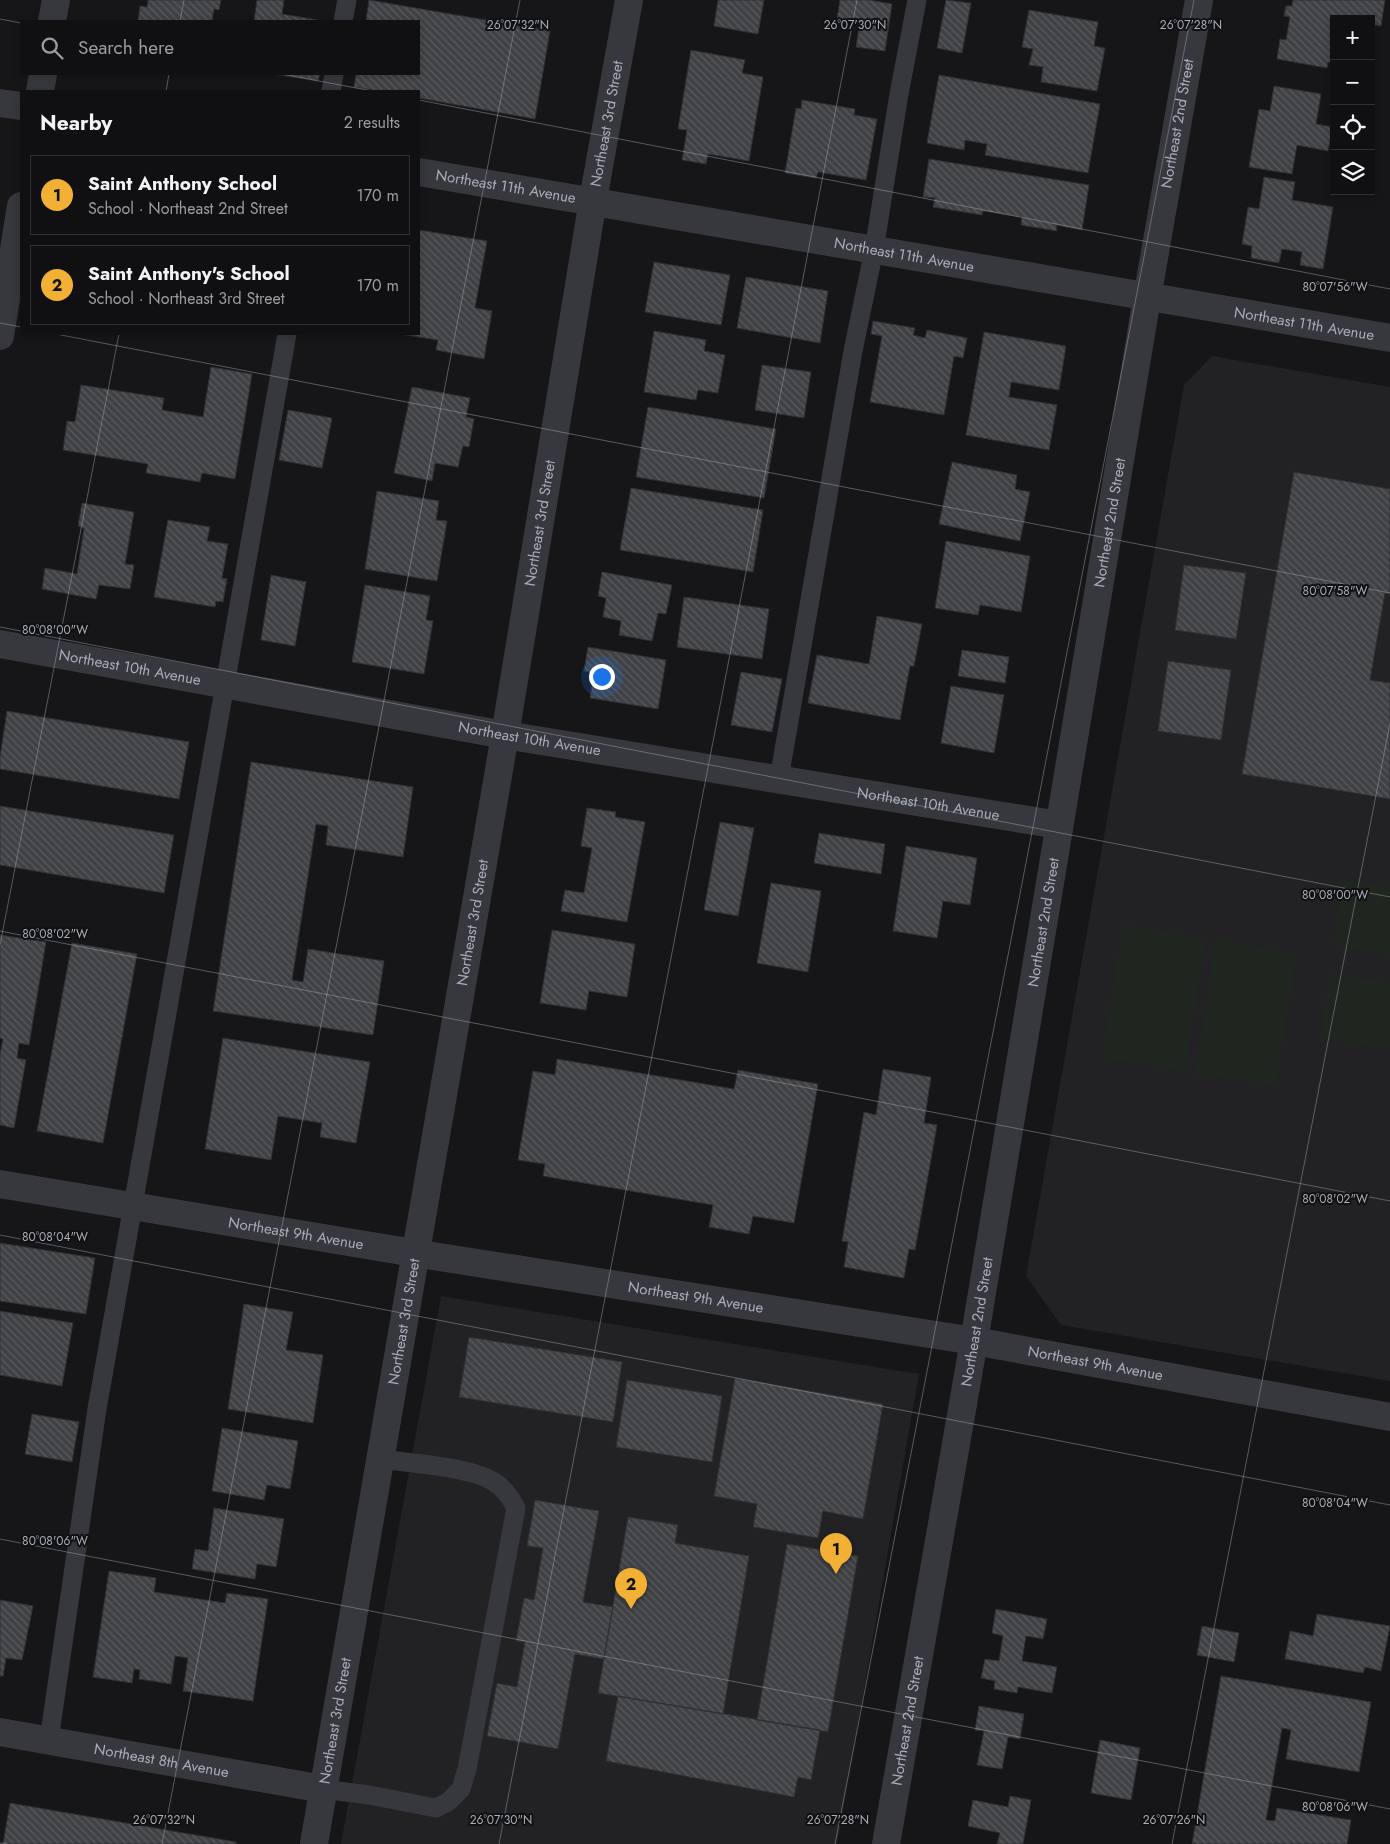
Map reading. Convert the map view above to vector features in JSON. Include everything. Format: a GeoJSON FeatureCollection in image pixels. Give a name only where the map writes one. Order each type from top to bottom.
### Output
{"type":"FeatureCollection","features":[{"type":"Feature","properties":{"kind":"street"},"geometry":{"type":"LineString","coordinates":[[52,20],[56,0]]}},
{"type":"Feature","properties":{"kind":"street","name":"Northeast 3rd Street"},"geometry":{"type":"LineString","coordinates":[[314,1844],[414,1253],[505,735],[593,200],[629,0]]}},
{"type":"Feature","properties":{"kind":"street","name":"Northeast 2nd Street"},"geometry":{"type":"LineString","coordinates":[[886,1844],[974,1341],[1147,298],[1199,0]]}},
{"type":"Feature","properties":{"kind":"street"},"geometry":{"type":"LineString","coordinates":[[40,90],[43,75]]}},
{"type":"Feature","properties":{"kind":"street"},"geometry":{"type":"LineString","coordinates":[[0,103],[20,106]]}},
{"type":"Feature","properties":{"kind":"street","name":"Northeast 11th Avenue"},"geometry":{"type":"LineString","coordinates":[[420,172],[593,200],[1147,298],[1390,338]]}},
{"type":"Feature","properties":{"kind":"street"},"geometry":{"type":"LineString","coordinates":[[0,336],[20,212]]}},
{"type":"Feature","properties":{"kind":"street","name":"Northeast 10th Avenue"},"geometry":{"type":"LineString","coordinates":[[0,644],[505,735],[1059,825]]}},
{"type":"Feature","properties":{"kind":"street","name":"Northeast 9th Avenue"},"geometry":{"type":"LineString","coordinates":[[0,1184],[414,1253],[974,1341],[1390,1417]]}},
{"type":"Feature","properties":{"kind":"street","name":"Northeast 8th Avenue"},"geometry":{"type":"LineString","coordinates":[[0,1732],[323,1789]]}},
{"type":"Feature","properties":{"kind":"lane"},"geometry":{"type":"LineString","coordinates":[[343,20],[347,0]]}},
{"type":"Feature","properties":{"kind":"lane"},"geometry":{"type":"LineString","coordinates":[[778,778],[853,351],[874,250],[899,94],[917,0]]}},
{"type":"Feature","properties":{"kind":"lane"},"geometry":{"type":"LineString","coordinates":[[330,90],[334,75]]}},
{"type":"Feature","properties":{"kind":"lane"},"geometry":{"type":"LineString","coordinates":[[49,1740],[97,1409],[176,968],[224,684],[238,618],[286,335]]}},
{"type":"Feature","properties":{"kind":"lane"},"geometry":{"type":"LineString","coordinates":[[323,1789],[370,1795],[436,1808],[448,1802],[461,1788],[467,1769],[516,1508],[510,1495],[494,1482],[477,1474],[380,1459]]}},
{"type":"Feature","properties":{"kind":"shaded area"},"geometry":{"type":"Polygon","coordinates":[[[1212,356],[1390,387],[1390,1381],[1061,1325],[1026,1276],[1184,385],[1212,356]]]}},
{"type":"Feature","properties":{"kind":"shaded area"},"geometry":{"type":"Polygon","coordinates":[[[1343,879],[1390,887],[1390,955],[1333,945],[1343,879]]]}},
{"type":"Feature","properties":{"kind":"shaded area"},"geometry":{"type":"Polygon","coordinates":[[[1123,925],[1206,938],[1185,1071],[1102,1058],[1123,925]]]}},
{"type":"Feature","properties":{"kind":"shaded area"},"geometry":{"type":"Polygon","coordinates":[[[1216,940],[1297,953],[1276,1086],[1195,1073],[1216,940]]]}},
{"type":"Feature","properties":{"kind":"shaded area"},"geometry":{"type":"Polygon","coordinates":[[[1330,973],[1390,983],[1390,1049],[1320,1038],[1330,973]]]}},
{"type":"Feature","properties":{"kind":"shaded area"},"geometry":{"type":"Polygon","coordinates":[[[441,1296],[919,1374],[837,1844],[341,1844],[441,1296]]]}},
{"type":"Feature","properties":{"kind":"building"},"geometry":{"type":"Polygon","coordinates":[[[148,0],[221,0],[219,10],[214,9],[212,20],[138,20],[140,6],[147,7],[148,0]]]}},
{"type":"Feature","properties":{"kind":"building"},"geometry":{"type":"Polygon","coordinates":[[[257,0],[284,0],[282,14],[318,20],[254,20],[257,0]]]}},
{"type":"Feature","properties":{"kind":"building"},"geometry":{"type":"Polygon","coordinates":[[[369,0],[550,31],[535,119],[420,98],[420,90],[372,90],[354,87],[356,75],[420,75],[420,20],[366,20],[369,0]]]}},
{"type":"Feature","properties":{"kind":"building"},"geometry":{"type":"Polygon","coordinates":[[[718,0],[764,0],[758,34],[714,26],[718,0]]]}},
{"type":"Feature","properties":{"kind":"building"},"geometry":{"type":"Polygon","coordinates":[[[840,0],[869,0],[892,4],[885,51],[856,47],[860,22],[837,19],[840,0]]]}},
{"type":"Feature","properties":{"kind":"building"},"geometry":{"type":"Polygon","coordinates":[[[946,0],[971,3],[962,53],[937,48],[946,0]]]}},
{"type":"Feature","properties":{"kind":"building"},"geometry":{"type":"Polygon","coordinates":[[[1293,0],[1385,0],[1381,26],[1375,25],[1375,15],[1330,15],[1330,62],[1328,62],[1327,68],[1277,59],[1280,39],[1286,40],[1290,17],[1284,16],[1286,6],[1292,6],[1293,0]]]}},
{"type":"Feature","properties":{"kind":"building"},"geometry":{"type":"Polygon","coordinates":[[[1029,10],[1098,22],[1094,46],[1105,48],[1097,91],[1041,82],[1043,67],[1029,65],[1033,49],[1022,47],[1029,10]]]}},
{"type":"Feature","properties":{"kind":"building"},"geometry":{"type":"Polygon","coordinates":[[[691,50],[745,60],[742,73],[763,77],[749,161],[708,154],[706,164],[682,160],[687,130],[678,129],[691,50]]]}},
{"type":"Feature","properties":{"kind":"building"},"geometry":{"type":"Polygon","coordinates":[[[279,75],[320,75],[318,81],[279,75]]]}},
{"type":"Feature","properties":{"kind":"building"},"geometry":{"type":"Polygon","coordinates":[[[939,75],[1100,104],[1088,173],[985,155],[987,144],[965,140],[964,150],[927,143],[939,75]]]}},
{"type":"Feature","properties":{"kind":"building"},"geometry":{"type":"Polygon","coordinates":[[[1274,86],[1321,94],[1316,124],[1330,126],[1328,151],[1297,145],[1292,174],[1249,167],[1259,109],[1270,111],[1274,86]]]}},
{"type":"Feature","properties":{"kind":"building"},"geometry":{"type":"Polygon","coordinates":[[[802,100],[855,109],[854,115],[877,119],[866,180],[818,172],[816,178],[785,173],[796,108],[801,109],[802,100]]]}},
{"type":"Feature","properties":{"kind":"building"},"geometry":{"type":"Polygon","coordinates":[[[929,159],[1089,185],[1082,230],[1056,225],[1057,231],[1021,225],[1022,217],[983,211],[982,215],[933,207],[935,198],[923,197],[929,159]]]}},
{"type":"Feature","properties":{"kind":"building"},"geometry":{"type":"Polygon","coordinates":[[[1264,177],[1295,182],[1292,200],[1333,207],[1323,269],[1300,265],[1302,252],[1282,249],[1279,263],[1251,258],[1252,246],[1242,244],[1248,207],[1259,209],[1264,177]]]}},
{"type":"Feature","properties":{"kind":"building"},"geometry":{"type":"Polygon","coordinates":[[[420,230],[487,241],[475,308],[492,311],[484,359],[436,350],[438,340],[406,335],[420,335],[420,230]]]}},
{"type":"Feature","properties":{"kind":"building"},"geometry":{"type":"Polygon","coordinates":[[[654,262],[730,275],[721,325],[645,312],[654,262]]]}},
{"type":"Feature","properties":{"kind":"building"},"geometry":{"type":"Polygon","coordinates":[[[746,277],[828,291],[820,343],[737,328],[746,277]]]}},
{"type":"Feature","properties":{"kind":"building"},"geometry":{"type":"Polygon","coordinates":[[[873,321],[915,328],[913,335],[925,338],[927,330],[967,338],[963,358],[954,356],[944,415],[870,402],[882,336],[871,334],[873,321]]]}},
{"type":"Feature","properties":{"kind":"building"},"geometry":{"type":"Polygon","coordinates":[[[654,331],[706,340],[704,351],[725,355],[718,393],[698,390],[696,400],[644,392],[654,331]]]}},
{"type":"Feature","properties":{"kind":"building"},"geometry":{"type":"Polygon","coordinates":[[[984,332],[1066,346],[1059,390],[1011,382],[1009,397],[1057,405],[1049,450],[966,435],[984,332]]]}},
{"type":"Feature","properties":{"kind":"building"},"geometry":{"type":"Polygon","coordinates":[[[762,365],[811,372],[804,418],[755,410],[762,365]]]}},
{"type":"Feature","properties":{"kind":"building"},"geometry":{"type":"Polygon","coordinates":[[[211,367],[252,374],[235,479],[202,473],[200,482],[146,473],[148,464],[63,450],[67,421],[75,422],[81,385],[164,398],[162,410],[203,417],[211,367]]]}},
{"type":"Feature","properties":{"kind":"building"},"geometry":{"type":"Polygon","coordinates":[[[412,387],[470,398],[466,417],[474,419],[469,447],[463,446],[458,467],[435,463],[432,481],[394,473],[412,387]]]}},
{"type":"Feature","properties":{"kind":"building"},"geometry":{"type":"Polygon","coordinates":[[[648,407],[776,429],[764,498],[636,477],[648,407]]]}},
{"type":"Feature","properties":{"kind":"building"},"geometry":{"type":"Polygon","coordinates":[[[288,410],[332,418],[322,468],[279,460],[288,410]]]}},
{"type":"Feature","properties":{"kind":"building"},"geometry":{"type":"Polygon","coordinates":[[[952,462],[1017,475],[1015,489],[1030,492],[1020,541],[939,524],[952,462]]]}},
{"type":"Feature","properties":{"kind":"building"},"geometry":{"type":"Polygon","coordinates":[[[1294,472],[1390,489],[1390,594],[1385,593],[1370,680],[1390,683],[1390,799],[1242,774],[1294,472]]]}},
{"type":"Feature","properties":{"kind":"building"},"geometry":{"type":"Polygon","coordinates":[[[631,488],[763,510],[753,572],[620,550],[631,488]]]}},
{"type":"Feature","properties":{"kind":"building"},"geometry":{"type":"Polygon","coordinates":[[[377,491],[439,501],[436,520],[447,521],[437,581],[365,569],[377,491]]]}},
{"type":"Feature","properties":{"kind":"building"},"geometry":{"type":"Polygon","coordinates":[[[82,503],[134,512],[125,564],[134,565],[130,589],[99,585],[96,599],[42,589],[45,568],[77,574],[84,528],[78,526],[82,503]]]}},
{"type":"Feature","properties":{"kind":"building"},"geometry":{"type":"Polygon","coordinates":[[[168,520],[210,527],[207,541],[228,544],[222,578],[227,579],[223,602],[216,601],[215,607],[154,597],[168,520]]]}},
{"type":"Feature","properties":{"kind":"building"},"geometry":{"type":"Polygon","coordinates":[[[946,541],[1030,556],[1021,612],[980,605],[978,615],[935,608],[946,541]]]}},
{"type":"Feature","properties":{"kind":"building"},"geometry":{"type":"Polygon","coordinates":[[[1184,565],[1246,573],[1236,639],[1175,630],[1184,565]]]}},
{"type":"Feature","properties":{"kind":"building"},"geometry":{"type":"Polygon","coordinates":[[[602,572],[672,585],[666,614],[658,613],[652,641],[619,635],[621,621],[603,617],[606,598],[598,596],[602,572]]]}},
{"type":"Feature","properties":{"kind":"building"},"geometry":{"type":"Polygon","coordinates":[[[271,575],[306,582],[295,646],[261,640],[271,575]]]}},
{"type":"Feature","properties":{"kind":"building"},"geometry":{"type":"Polygon","coordinates":[[[365,585],[430,596],[426,620],[433,621],[424,674],[352,662],[365,585]]]}},
{"type":"Feature","properties":{"kind":"building"},"geometry":{"type":"Polygon","coordinates":[[[684,597],[769,609],[762,659],[677,647],[684,597]]]}},
{"type":"Feature","properties":{"kind":"building"},"geometry":{"type":"Polygon","coordinates":[[[877,616],[922,624],[914,666],[910,666],[900,720],[808,703],[817,655],[869,664],[877,616]]]}},
{"type":"Feature","properties":{"kind":"building"},"geometry":{"type":"Polygon","coordinates":[[[588,647],[666,660],[658,709],[590,698],[594,673],[584,671],[588,647]]]}},
{"type":"Feature","properties":{"kind":"building"},"geometry":{"type":"Polygon","coordinates":[[[962,650],[1009,657],[1005,683],[958,676],[962,650]]]}},
{"type":"Feature","properties":{"kind":"building"},"geometry":{"type":"Polygon","coordinates":[[[1168,661],[1231,670],[1221,740],[1158,731],[1168,661]]]}},
{"type":"Feature","properties":{"kind":"building"},"geometry":{"type":"Polygon","coordinates":[[[741,672],[782,679],[772,732],[731,725],[741,672]]]}},
{"type":"Feature","properties":{"kind":"building"},"geometry":{"type":"Polygon","coordinates":[[[951,686],[1004,695],[994,753],[941,743],[951,686]]]}},
{"type":"Feature","properties":{"kind":"building"},"geometry":{"type":"Polygon","coordinates":[[[7,711],[189,742],[179,799],[0,769],[7,711]]]}},
{"type":"Feature","properties":{"kind":"building"},"geometry":{"type":"Polygon","coordinates":[[[251,762],[413,787],[403,857],[326,845],[328,826],[316,824],[292,980],[303,982],[308,949],[384,961],[373,1035],[213,1011],[251,762]]]}},
{"type":"Feature","properties":{"kind":"building"},"geometry":{"type":"Polygon","coordinates":[[[0,806],[174,835],[164,893],[0,865],[0,806]]]}},
{"type":"Feature","properties":{"kind":"building"},"geometry":{"type":"Polygon","coordinates":[[[587,808],[616,812],[615,817],[645,822],[627,922],[561,911],[565,890],[584,893],[592,848],[581,846],[587,808]]]}},
{"type":"Feature","properties":{"kind":"building"},"geometry":{"type":"Polygon","coordinates":[[[720,822],[754,828],[738,916],[704,910],[720,822]]]}},
{"type":"Feature","properties":{"kind":"building"},"geometry":{"type":"Polygon","coordinates":[[[819,833],[885,844],[881,874],[814,863],[819,833]]]}},
{"type":"Feature","properties":{"kind":"building"},"geometry":{"type":"Polygon","coordinates":[[[906,846],[977,858],[970,905],[943,901],[937,938],[893,931],[906,846]]]}},
{"type":"Feature","properties":{"kind":"building"},"geometry":{"type":"Polygon","coordinates":[[[771,883],[821,891],[808,972],[757,963],[771,883]]]}},
{"type":"Feature","properties":{"kind":"building"},"geometry":{"type":"Polygon","coordinates":[[[552,930],[635,944],[627,997],[589,991],[586,1010],[540,1003],[552,930]]]}},
{"type":"Feature","properties":{"kind":"building"},"geometry":{"type":"Polygon","coordinates":[[[0,935],[46,942],[29,1045],[19,1043],[17,1058],[26,1060],[14,1128],[0,1125],[0,1054],[3,1039],[0,1038],[0,935]]]}},
{"type":"Feature","properties":{"kind":"building"},"geometry":{"type":"Polygon","coordinates":[[[72,943],[137,954],[103,1143],[37,1131],[72,943]]]}},
{"type":"Feature","properties":{"kind":"building"},"geometry":{"type":"Polygon","coordinates":[[[223,1038],[370,1062],[356,1143],[320,1137],[322,1123],[278,1116],[271,1160],[205,1149],[223,1038]]]}},
{"type":"Feature","properties":{"kind":"building"},"geometry":{"type":"Polygon","coordinates":[[[557,1059],[734,1089],[738,1070],[818,1084],[794,1223],[753,1216],[749,1234],[709,1227],[713,1205],[543,1176],[545,1164],[518,1160],[533,1071],[555,1075],[557,1059]]]}},
{"type":"Feature","properties":{"kind":"building"},"geometry":{"type":"Polygon","coordinates":[[[883,1069],[931,1077],[924,1123],[937,1125],[915,1250],[909,1249],[904,1278],[844,1267],[848,1242],[842,1241],[864,1112],[876,1115],[883,1069]]]}},
{"type":"Feature","properties":{"kind":"building"},"geometry":{"type":"Polygon","coordinates":[[[0,1243],[95,1258],[86,1314],[0,1301],[0,1243]]]}},
{"type":"Feature","properties":{"kind":"building"},"geometry":{"type":"Polygon","coordinates":[[[244,1304],[293,1312],[286,1350],[323,1355],[313,1423],[228,1409],[244,1304]]]}},
{"type":"Feature","properties":{"kind":"building"},"geometry":{"type":"Polygon","coordinates":[[[0,1311],[73,1323],[62,1386],[0,1375],[0,1311]]]}},
{"type":"Feature","properties":{"kind":"building"},"geometry":{"type":"Polygon","coordinates":[[[469,1337],[622,1362],[613,1422],[459,1397],[469,1337]]]}},
{"type":"Feature","properties":{"kind":"building"},"geometry":{"type":"Polygon","coordinates":[[[735,1378],[883,1404],[863,1519],[823,1511],[818,1538],[753,1527],[757,1504],[714,1496],[735,1378]]]}},
{"type":"Feature","properties":{"kind":"building"},"geometry":{"type":"Polygon","coordinates":[[[627,1380],[722,1396],[712,1462],[616,1447],[627,1380]]]}},
{"type":"Feature","properties":{"kind":"building"},"geometry":{"type":"Polygon","coordinates":[[[32,1414],[79,1422],[72,1462],[25,1454],[32,1414]]]}},
{"type":"Feature","properties":{"kind":"building"},"geometry":{"type":"Polygon","coordinates":[[[222,1428],[298,1441],[290,1489],[267,1485],[264,1500],[212,1491],[222,1428]]]}},
{"type":"Feature","properties":{"kind":"building"},"geometry":{"type":"Polygon","coordinates":[[[535,1500],[599,1511],[583,1602],[613,1607],[604,1659],[575,1654],[558,1749],[487,1736],[497,1683],[517,1687],[525,1642],[516,1641],[524,1598],[534,1600],[543,1548],[527,1546],[535,1500]]]}},
{"type":"Feature","properties":{"kind":"building"},"geometry":{"type":"Polygon","coordinates":[[[214,1508],[284,1519],[276,1567],[257,1564],[255,1579],[192,1569],[195,1549],[208,1551],[214,1508]]]}},
{"type":"Feature","properties":{"kind":"building"},"geometry":{"type":"Polygon","coordinates":[[[628,1517],[678,1525],[675,1543],[749,1556],[723,1714],[598,1693],[628,1517]]]}},
{"type":"Feature","properties":{"kind":"building"},"geometry":{"type":"Polygon","coordinates":[[[787,1544],[858,1556],[828,1732],[757,1720],[787,1544]]]}},
{"type":"Feature","properties":{"kind":"building"},"geometry":{"type":"Polygon","coordinates":[[[109,1571],[156,1578],[154,1592],[225,1603],[227,1593],[268,1599],[253,1701],[183,1691],[188,1658],[175,1656],[171,1684],[139,1679],[140,1670],[134,1669],[132,1683],[93,1677],[109,1571]]]}},
{"type":"Feature","properties":{"kind":"building"},"geometry":{"type":"Polygon","coordinates":[[[0,1600],[33,1606],[22,1660],[6,1658],[3,1676],[0,1676],[0,1600]]]}},
{"type":"Feature","properties":{"kind":"building"},"geometry":{"type":"Polygon","coordinates":[[[996,1609],[1047,1619],[1043,1639],[1026,1636],[1022,1661],[1057,1667],[1052,1693],[1018,1687],[1017,1693],[994,1689],[995,1681],[981,1678],[985,1659],[999,1661],[1003,1636],[992,1633],[996,1609]]]}},
{"type":"Feature","properties":{"kind":"building"},"geometry":{"type":"Polygon","coordinates":[[[1317,1614],[1390,1626],[1381,1671],[1365,1667],[1363,1673],[1285,1659],[1290,1631],[1313,1636],[1317,1614]]]}},
{"type":"Feature","properties":{"kind":"building"},"geometry":{"type":"Polygon","coordinates":[[[1202,1626],[1239,1633],[1234,1662],[1197,1655],[1202,1626]]]}},
{"type":"Feature","properties":{"kind":"building"},"geometry":{"type":"Polygon","coordinates":[[[1221,1676],[1371,1702],[1359,1772],[1286,1759],[1291,1730],[1282,1728],[1266,1820],[1275,1821],[1277,1808],[1351,1820],[1347,1844],[1192,1844],[1221,1676]]]}},
{"type":"Feature","properties":{"kind":"building"},"geometry":{"type":"Polygon","coordinates":[[[618,1696],[820,1730],[811,1780],[798,1777],[794,1797],[606,1761],[618,1696]]]}},
{"type":"Feature","properties":{"kind":"building"},"geometry":{"type":"Polygon","coordinates":[[[979,1706],[1024,1714],[1020,1739],[1008,1737],[1002,1769],[977,1765],[984,1731],[975,1730],[979,1706]]]}},
{"type":"Feature","properties":{"kind":"building"},"geometry":{"type":"Polygon","coordinates":[[[1100,1740],[1140,1748],[1131,1800],[1091,1793],[1100,1740]]]}},
{"type":"Feature","properties":{"kind":"building"},"geometry":{"type":"Polygon","coordinates":[[[1010,1796],[1031,1800],[1023,1844],[997,1844],[1000,1833],[968,1826],[973,1800],[1008,1807],[1010,1796]]]}},
{"type":"Feature","properties":{"kind":"building"},"geometry":{"type":"Polygon","coordinates":[[[10,1803],[236,1842],[236,1844],[3,1844],[10,1803]]]}},
{"type":"Feature","properties":{"kind":"place","name":"Saint Anthony School"},"geometry":{"type":"Point","coordinates":[836,1574]}},
{"type":"Feature","properties":{"kind":"place","name":"Saint Anthony's School"},"geometry":{"type":"Point","coordinates":[631,1609]}}]}
